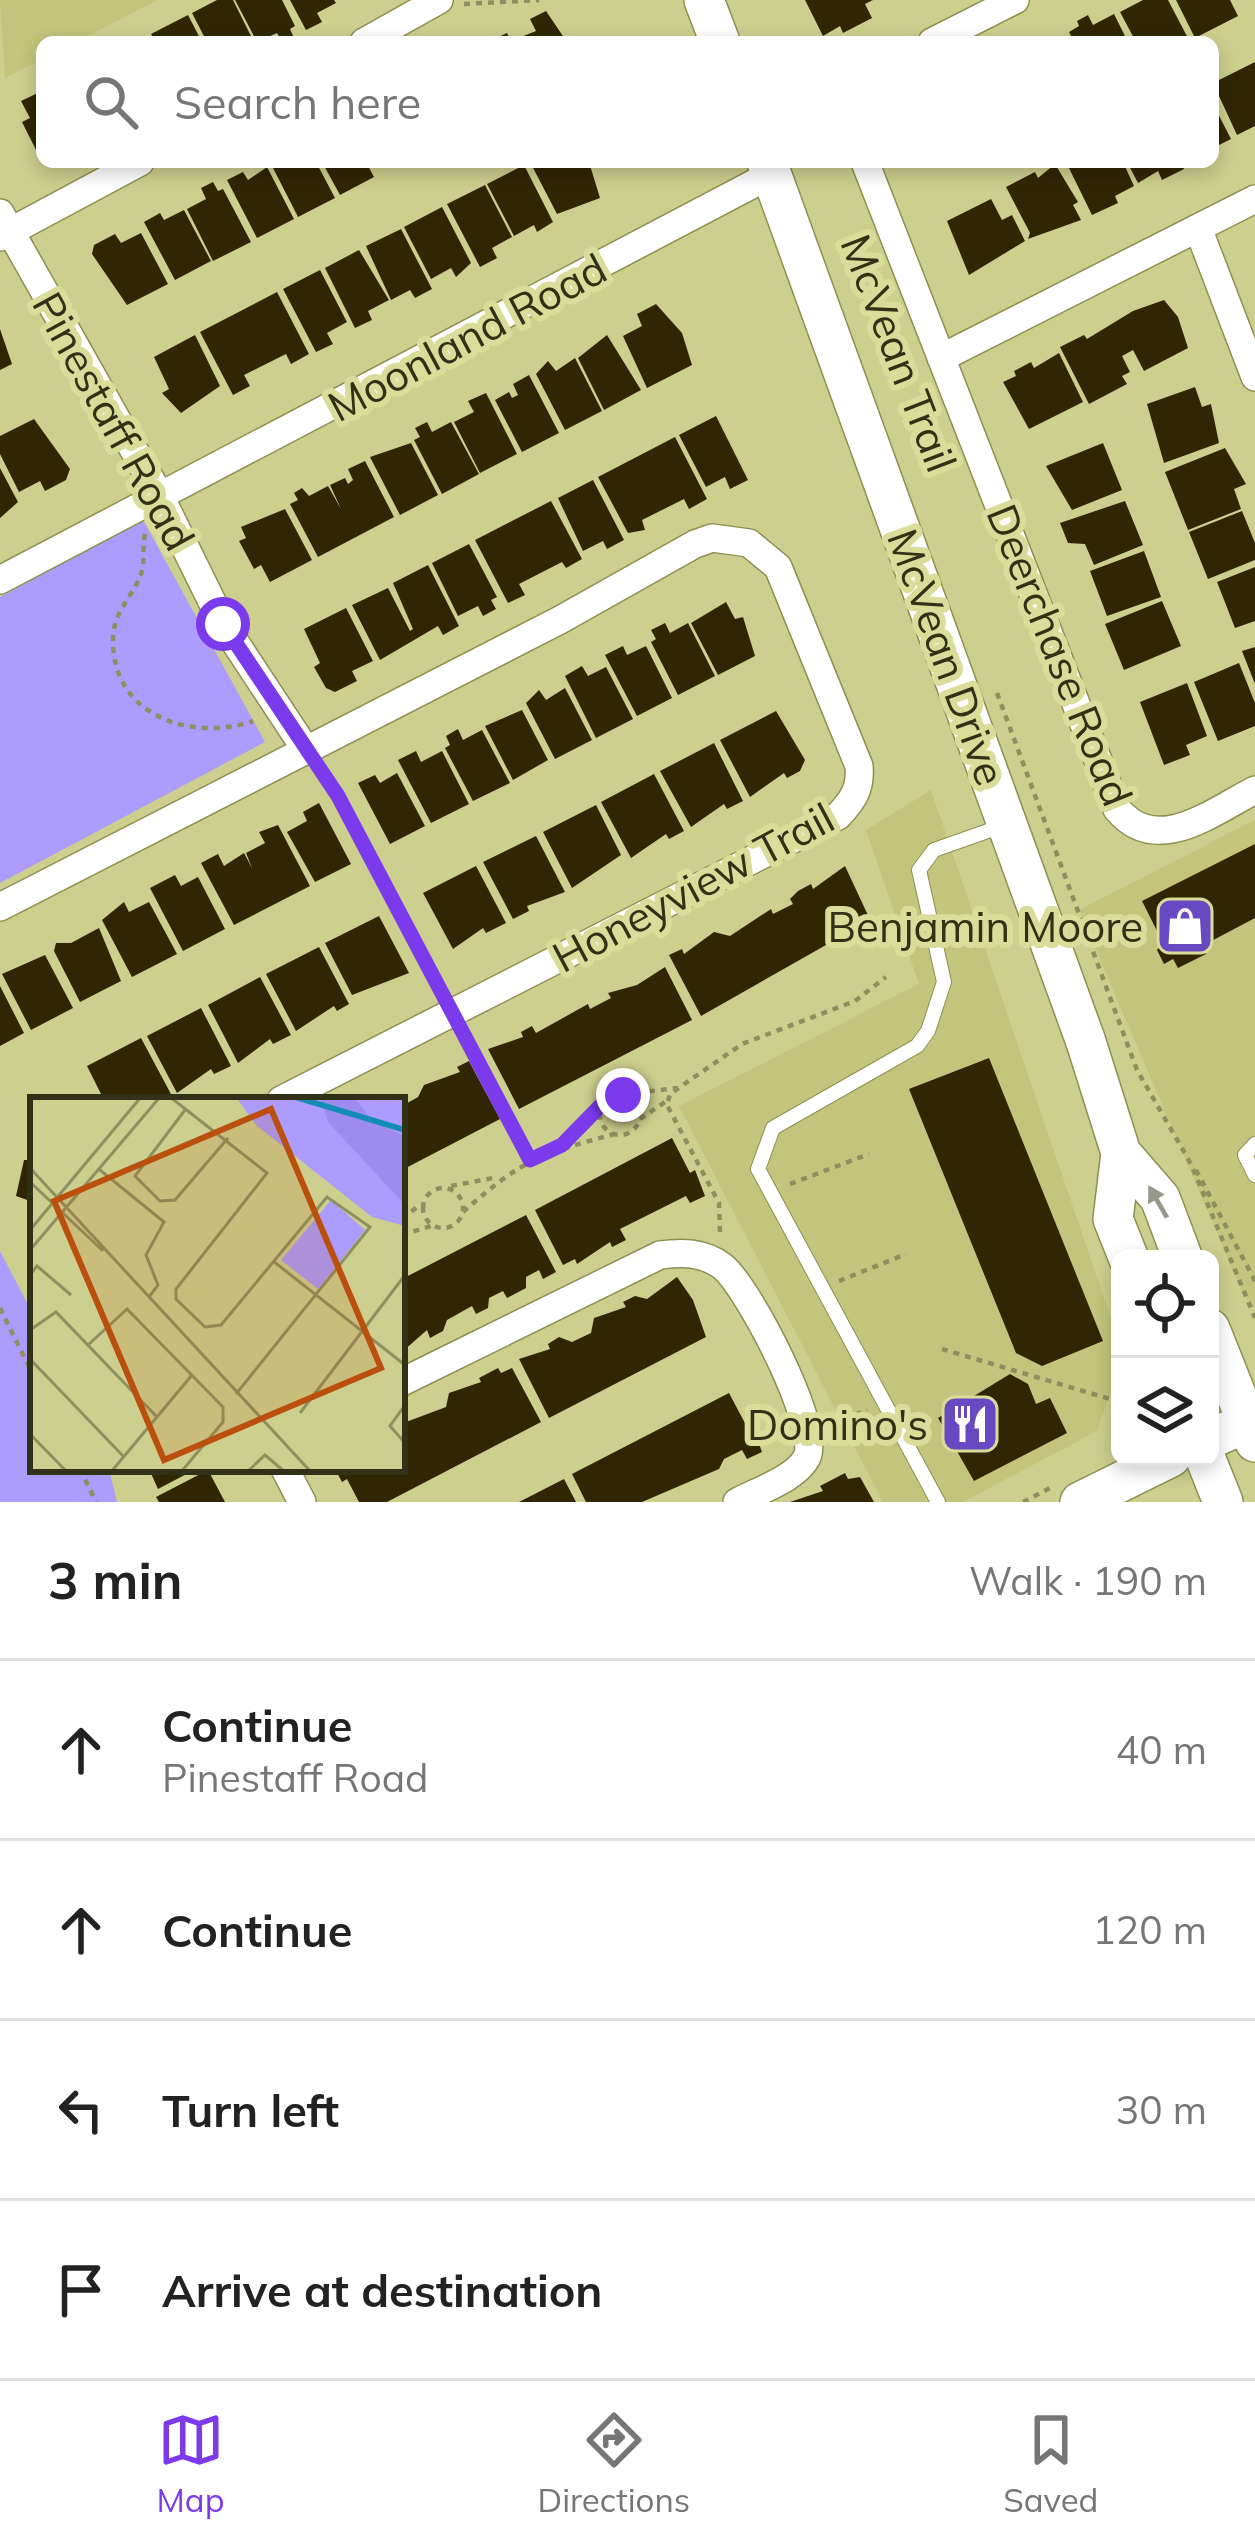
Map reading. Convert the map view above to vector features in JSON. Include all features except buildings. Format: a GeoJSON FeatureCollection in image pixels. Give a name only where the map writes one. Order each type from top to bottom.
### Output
{"type":"FeatureCollection","features":[{"type":"Feature","properties":{"kind":"main road"},"geometry":{"type":"LineString","coordinates":[[704,0],[718,36]]}},
{"type":"Feature","properties":{"kind":"main road","name":"McVean Drive"},"geometry":{"type":"LineString","coordinates":[[770,168],[1008,824],[1121,1153],[1160,1198],[1180,1250]]}},
{"type":"Feature","properties":{"kind":"main road","name":"McVean Drive"},"geometry":{"type":"LineString","coordinates":[[1121,1153],[1113,1219],[1125,1250]]}},
{"type":"Feature","properties":{"kind":"main road"},"geometry":{"type":"LineString","coordinates":[[1219,1350],[1252,1428],[1219,1437]]}},
{"type":"Feature","properties":{"kind":"main road"},"geometry":{"type":"LineString","coordinates":[[1080,1502],[1153,1466]]}},
{"type":"Feature","properties":{"kind":"main road"},"geometry":{"type":"LineString","coordinates":[[1208,1466],[1222,1502]]}},
{"type":"Feature","properties":{"kind":"main road"},"geometry":{"type":"LineString","coordinates":[[1244,1502],[1255,1496]]}},
{"type":"Feature","properties":{"kind":"street"},"geometry":{"type":"LineString","coordinates":[[944,36],[1015,0]]}},
{"type":"Feature","properties":{"kind":"street"},"geometry":{"type":"LineString","coordinates":[[375,36],[437,2]]}},
{"type":"Feature","properties":{"kind":"street"},"geometry":{"type":"LineString","coordinates":[[3,227],[127,168]]}},
{"type":"Feature","properties":{"kind":"street","name":"Moonland Road"},"geometry":{"type":"LineString","coordinates":[[0,580],[161,498],[770,168]]}},
{"type":"Feature","properties":{"kind":"street"},"geometry":{"type":"LineString","coordinates":[[868,168],[941,358],[1255,199]]}},
{"type":"Feature","properties":{"kind":"street","name":"Pinestaff Road"},"geometry":{"type":"LineString","coordinates":[[3,227],[161,498],[223,624],[306,750]]}},
{"type":"Feature","properties":{"kind":"street"},"geometry":{"type":"LineString","coordinates":[[1198,228],[1255,377]]}},
{"type":"Feature","properties":{"kind":"street","name":"Deerchase Road"},"geometry":{"type":"LineString","coordinates":[[941,358],[1117,809],[1138,827],[1168,832],[1255,790]]}},
{"type":"Feature","properties":{"kind":"street","name":"Honeyview Trail"},"geometry":{"type":"LineString","coordinates":[[287,1097],[838,816],[861,784],[859,766],[778,567],[749,543],[712,538],[306,750]]}},
{"type":"Feature","properties":{"kind":"street"},"geometry":{"type":"LineString","coordinates":[[0,907],[306,750]]}},
{"type":"Feature","properties":{"kind":"street"},"geometry":{"type":"LineString","coordinates":[[405,1381],[660,1255],[680,1252],[710,1260],[735,1280],[810,1429],[807,1457],[795,1471],[736,1502]]}},
{"type":"Feature","properties":{"kind":"street"},"geometry":{"type":"LineString","coordinates":[[287,1472],[302,1502]]}},
{"type":"Feature","properties":{"kind":"lane"},"geometry":{"type":"LineString","coordinates":[[938,1502],[758,1169],[773,1128],[917,1046],[928,1031],[944,982],[920,891],[919,869],[934,850],[1008,824]]}},
{"type":"Feature","properties":{"kind":"lane"},"geometry":{"type":"LineString","coordinates":[[1255,1144],[1245,1155],[1255,1175]]}},
{"type":"Feature","properties":{"kind":"path"},"geometry":{"type":"LineString","coordinates":[[437,2],[539,0]]}},
{"type":"Feature","properties":{"kind":"path"},"geometry":{"type":"LineString","coordinates":[[161,498],[146,530],[142,571],[118,609],[113,638],[117,667],[130,693],[151,714],[177,728],[206,732],[281,712]]}},
{"type":"Feature","properties":{"kind":"path"},"geometry":{"type":"LineString","coordinates":[[994,686],[1137,1070],[1191,1164],[1255,1318]]}},
{"type":"Feature","properties":{"kind":"path"},"geometry":{"type":"LineString","coordinates":[[306,750],[338,796],[530,1160]]}},
{"type":"Feature","properties":{"kind":"path"},"geometry":{"type":"LineString","coordinates":[[405,1217],[431,1190],[498,1177],[562,1145],[630,1132],[678,1088],[767,1030],[855,1001],[886,977]]}},
{"type":"Feature","properties":{"kind":"path"},"geometry":{"type":"LineString","coordinates":[[562,1145],[608,1098],[678,1088]]}},
{"type":"Feature","properties":{"kind":"path"},"geometry":{"type":"LineString","coordinates":[[623,1095],[636,1103],[640,1119]]}},
{"type":"Feature","properties":{"kind":"path"},"geometry":{"type":"LineString","coordinates":[[668,1100],[718,1203],[719,1239],[710,1260]]}},
{"type":"Feature","properties":{"kind":"path"},"geometry":{"type":"LineString","coordinates":[[600,1111],[602,1125],[614,1134]]}},
{"type":"Feature","properties":{"kind":"path"},"geometry":{"type":"LineString","coordinates":[[770,1192],[869,1154]]}},
{"type":"Feature","properties":{"kind":"path"},"geometry":{"type":"LineString","coordinates":[[1191,1164],[1206,1182],[1244,1269],[1255,1281]]}},
{"type":"Feature","properties":{"kind":"path"},"geometry":{"type":"LineString","coordinates":[[405,1233],[453,1225],[498,1177]]}},
{"type":"Feature","properties":{"kind":"path"},"geometry":{"type":"LineString","coordinates":[[446,1188],[460,1196],[463,1212]]}},
{"type":"Feature","properties":{"kind":"path"},"geometry":{"type":"LineString","coordinates":[[423,1203],[434,1225]]}},
{"type":"Feature","properties":{"kind":"path"},"geometry":{"type":"LineString","coordinates":[[822,1287],[906,1254]]}},
{"type":"Feature","properties":{"kind":"path"},"geometry":{"type":"LineString","coordinates":[[0,1308],[30,1369]]}},
{"type":"Feature","properties":{"kind":"path"},"geometry":{"type":"LineString","coordinates":[[942,1349],[1111,1399]]}},
{"type":"Feature","properties":{"kind":"path"},"geometry":{"type":"LineString","coordinates":[[810,1429],[884,1402]]}},
{"type":"Feature","properties":{"kind":"path"},"geometry":{"type":"LineString","coordinates":[[81,1472],[96,1502]]}},
{"type":"Feature","properties":{"kind":"shaded area"},"geometry":{"type":"Polygon","coordinates":[[[0,0],[158,0],[88,36],[36,36],[36,62],[5,78],[0,0]]]}},
{"type":"Feature","properties":{"kind":"shaded area"},"geometry":{"type":"Polygon","coordinates":[[[143,520],[265,742],[0,883],[0,597],[143,520]]]}},
{"type":"Feature","properties":{"kind":"shaded area"},"geometry":{"type":"Polygon","coordinates":[[[931,790],[1111,1319],[1111,1391],[1097,1431],[963,1502],[883,1502],[679,1106],[919,984],[866,830],[931,790]]]}},
{"type":"Feature","properties":{"kind":"shaded area"},"geometry":{"type":"Polygon","coordinates":[[[1255,820],[1255,1308],[1243,1294],[1079,910],[1255,820]]]}},
{"type":"Feature","properties":{"kind":"shaded area"},"geometry":{"type":"Polygon","coordinates":[[[0,1251],[30,1308],[30,1472],[110,1472],[117,1502],[0,1502],[0,1251]]]}},
{"type":"Feature","properties":{"kind":"place","name":"Benjamin Moore"},"geometry":{"type":"Point","coordinates":[1185,926]}},
{"type":"Feature","properties":{"kind":"place","name":"Domino's"},"geometry":{"type":"Point","coordinates":[970,1424]}},
{"type":"Feature","properties":{"kind":"route"},"geometry":{"type":"LineString","coordinates":[[223,624],[338,796],[530,1160],[562,1145],[608,1098],[623,1095]]}}]}
